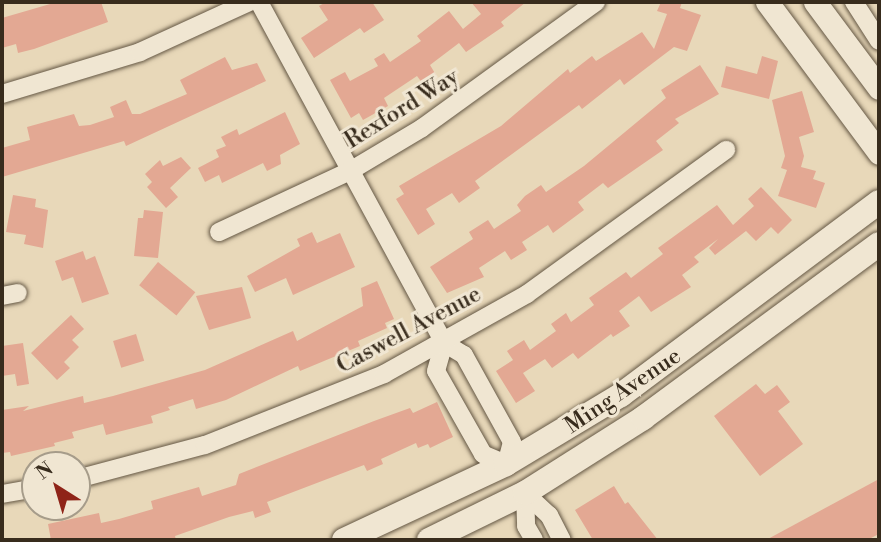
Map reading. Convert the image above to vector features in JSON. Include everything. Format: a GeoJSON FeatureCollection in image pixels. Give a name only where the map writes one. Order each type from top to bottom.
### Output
{"type":"FeatureCollection","features":[{"type":"Feature","properties":{"kind":"main road","name":"Ming Avenue"},"geometry":{"type":"LineString","coordinates":[[344,540],[506,464],[621,395],[879,202]]}},
{"type":"Feature","properties":{"kind":"main road","name":"Ming Avenue"},"geometry":{"type":"LineString","coordinates":[[426,540],[525,493],[688,388],[879,244]]}},
{"type":"Feature","properties":{"kind":"main road"},"geometry":{"type":"LineString","coordinates":[[525,493],[533,469],[621,395]]}},
{"type":"Feature","properties":{"kind":"main road"},"geometry":{"type":"LineString","coordinates":[[426,540],[490,496],[506,464]]}},
{"type":"Feature","properties":{"kind":"street"},"geometry":{"type":"LineString","coordinates":[[2,94],[140,52],[249,2]]}},
{"type":"Feature","properties":{"kind":"street"},"geometry":{"type":"LineString","coordinates":[[258,2],[444,343],[464,355],[512,442],[506,464],[483,454],[436,371],[444,343]]}},
{"type":"Feature","properties":{"kind":"street","name":"Rexford Way"},"geometry":{"type":"LineString","coordinates":[[219,232],[350,171],[473,93],[596,2]]}},
{"type":"Feature","properties":{"kind":"street"},"geometry":{"type":"LineString","coordinates":[[767,2],[879,153]]}},
{"type":"Feature","properties":{"kind":"street"},"geometry":{"type":"LineString","coordinates":[[815,2],[879,88]]}},
{"type":"Feature","properties":{"kind":"street"},"geometry":{"type":"LineString","coordinates":[[854,2],[879,41]]}},
{"type":"Feature","properties":{"kind":"street","name":"Caswell Avenue"},"geometry":{"type":"LineString","coordinates":[[91,476],[273,422],[444,343],[588,253],[726,149]]}},
{"type":"Feature","properties":{"kind":"street"},"geometry":{"type":"LineString","coordinates":[[2,494],[21,491]]}},
{"type":"Feature","properties":{"kind":"street"},"geometry":{"type":"LineString","coordinates":[[525,493],[526,526],[534,540]]}},
{"type":"Feature","properties":{"kind":"street"},"geometry":{"type":"LineString","coordinates":[[525,493],[549,516],[562,540]]}},
{"type":"Feature","properties":{"kind":"building"},"geometry":{"type":"Polygon","coordinates":[[[57,2],[101,2],[108,22],[18,53],[16,44],[2,48],[2,18],[57,2]]]}},
{"type":"Feature","properties":{"kind":"building"},"geometry":{"type":"Polygon","coordinates":[[[326,2],[372,2],[384,20],[364,33],[360,28],[314,58],[301,38],[328,20],[319,6],[326,2]]]}},
{"type":"Feature","properties":{"kind":"building"},"geometry":{"type":"Polygon","coordinates":[[[471,2],[526,2],[501,22],[504,26],[466,52],[459,43],[430,65],[436,75],[423,84],[417,76],[384,98],[388,106],[363,120],[359,113],[351,118],[330,80],[345,72],[350,81],[378,66],[374,59],[384,53],[390,62],[421,41],[417,36],[449,11],[463,29],[481,14],[471,2]]]}},
{"type":"Feature","properties":{"kind":"building"},"geometry":{"type":"Polygon","coordinates":[[[661,2],[682,2],[680,8],[701,15],[687,51],[674,47],[624,85],[620,79],[582,109],[579,105],[475,181],[480,188],[459,203],[452,193],[426,209],[435,224],[418,235],[396,199],[404,194],[399,186],[501,126],[568,69],[570,73],[592,56],[596,61],[642,32],[654,49],[667,14],[657,11],[661,2]]]}},
{"type":"Feature","properties":{"kind":"building"},"geometry":{"type":"Polygon","coordinates":[[[762,56],[778,61],[769,99],[721,87],[726,66],[757,74],[762,56]]]}},
{"type":"Feature","properties":{"kind":"building"},"geometry":{"type":"Polygon","coordinates":[[[225,57],[232,70],[257,63],[266,81],[126,146],[124,141],[2,177],[2,148],[30,140],[27,127],[74,114],[79,126],[90,125],[114,117],[110,107],[126,100],[132,114],[140,114],[187,94],[180,80],[225,57]]]}},
{"type":"Feature","properties":{"kind":"building"},"geometry":{"type":"Polygon","coordinates":[[[700,65],[719,94],[675,119],[679,123],[656,141],[663,150],[608,188],[603,183],[578,202],[584,210],[553,233],[548,225],[522,242],[527,250],[511,260],[505,251],[479,268],[484,277],[447,293],[430,267],[473,239],[469,232],[488,220],[494,229],[521,211],[517,205],[525,196],[541,185],[546,192],[584,166],[666,98],[661,90],[700,65]]]}},
{"type":"Feature","properties":{"kind":"building"},"geometry":{"type":"Polygon","coordinates":[[[802,91],[814,132],[799,137],[804,156],[801,167],[816,171],[813,179],[825,183],[816,208],[778,196],[787,170],[781,168],[785,156],[772,100],[802,91]]]}},
{"type":"Feature","properties":{"kind":"building"},"geometry":{"type":"Polygon","coordinates":[[[285,112],[300,144],[280,155],[281,164],[267,171],[263,163],[222,183],[219,175],[205,182],[198,168],[219,157],[216,150],[226,146],[221,137],[237,129],[239,135],[285,112]]]}},
{"type":"Feature","properties":{"kind":"building"},"geometry":{"type":"Polygon","coordinates":[[[181,157],[191,168],[170,188],[178,197],[166,208],[147,187],[152,182],[145,174],[160,160],[163,166],[181,157]]]}},
{"type":"Feature","properties":{"kind":"building"},"geometry":{"type":"Polygon","coordinates":[[[761,187],[792,220],[778,234],[771,227],[756,241],[746,231],[715,255],[709,248],[718,239],[694,257],[699,262],[682,275],[691,287],[651,312],[639,296],[619,311],[630,326],[613,337],[611,334],[578,359],[573,353],[552,368],[545,359],[523,373],[535,391],[516,403],[496,371],[513,360],[507,351],[524,340],[530,350],[556,331],[551,324],[566,313],[571,322],[594,305],[589,298],[626,272],[631,278],[663,254],[658,248],[717,205],[733,225],[754,206],[748,199],[761,187]]]}},
{"type":"Feature","properties":{"kind":"building"},"geometry":{"type":"Polygon","coordinates":[[[13,195],[36,199],[35,207],[48,210],[43,248],[24,244],[26,235],[6,232],[13,195]]]}},
{"type":"Feature","properties":{"kind":"building"},"geometry":{"type":"Polygon","coordinates":[[[144,210],[163,212],[158,258],[134,256],[138,218],[143,218],[144,210]]]}},
{"type":"Feature","properties":{"kind":"building"},"geometry":{"type":"Polygon","coordinates":[[[312,232],[317,243],[340,233],[355,267],[293,295],[286,278],[255,292],[247,276],[300,246],[297,239],[312,232]]]}},
{"type":"Feature","properties":{"kind":"building"},"geometry":{"type":"Polygon","coordinates":[[[83,251],[86,260],[95,256],[109,294],[82,303],[73,277],[62,281],[55,261],[83,251]]]}},
{"type":"Feature","properties":{"kind":"building"},"geometry":{"type":"Polygon","coordinates":[[[158,262],[195,292],[176,316],[139,285],[158,262]]]}},
{"type":"Feature","properties":{"kind":"building"},"geometry":{"type":"Polygon","coordinates":[[[377,281],[394,319],[385,323],[387,328],[358,341],[360,346],[300,371],[298,366],[226,400],[196,409],[193,399],[168,407],[170,410],[151,416],[153,423],[106,435],[103,424],[72,432],[74,438],[54,443],[55,446],[21,451],[21,454],[11,456],[10,452],[2,453],[2,410],[29,406],[23,411],[83,396],[84,403],[205,370],[293,331],[297,341],[363,306],[361,288],[377,281]]]}},
{"type":"Feature","properties":{"kind":"building"},"geometry":{"type":"Polygon","coordinates":[[[242,287],[251,318],[209,330],[196,296],[242,287]]]}},
{"type":"Feature","properties":{"kind":"building"},"geometry":{"type":"Polygon","coordinates":[[[71,315],[84,329],[72,340],[79,347],[64,362],[70,368],[57,380],[31,353],[71,315]]]}},
{"type":"Feature","properties":{"kind":"building"},"geometry":{"type":"Polygon","coordinates":[[[136,334],[144,361],[121,368],[113,341],[136,334]]]}},
{"type":"Feature","properties":{"kind":"building"},"geometry":{"type":"Polygon","coordinates":[[[23,343],[29,384],[17,386],[15,374],[2,376],[2,346],[23,343]]]}},
{"type":"Feature","properties":{"kind":"building"},"geometry":{"type":"Polygon","coordinates":[[[756,384],[765,394],[777,385],[790,402],[778,411],[803,444],[760,476],[714,416],[756,384]]]}},
{"type":"Feature","properties":{"kind":"building"},"geometry":{"type":"Polygon","coordinates":[[[437,402],[453,437],[430,448],[428,444],[418,448],[416,443],[381,459],[383,464],[367,471],[364,465],[267,502],[271,512],[255,518],[253,511],[229,517],[175,536],[176,540],[51,540],[48,524],[91,521],[91,515],[99,513],[101,523],[119,519],[153,509],[151,501],[199,487],[202,496],[236,485],[239,474],[410,408],[413,413],[437,402]]]}},
{"type":"Feature","properties":{"kind":"building"},"geometry":{"type":"Polygon","coordinates":[[[879,479],[879,534],[867,540],[766,540],[879,479]]]}},
{"type":"Feature","properties":{"kind":"building"},"geometry":{"type":"Polygon","coordinates":[[[614,486],[625,504],[628,502],[658,540],[593,540],[575,510],[614,486]]]}}]}
